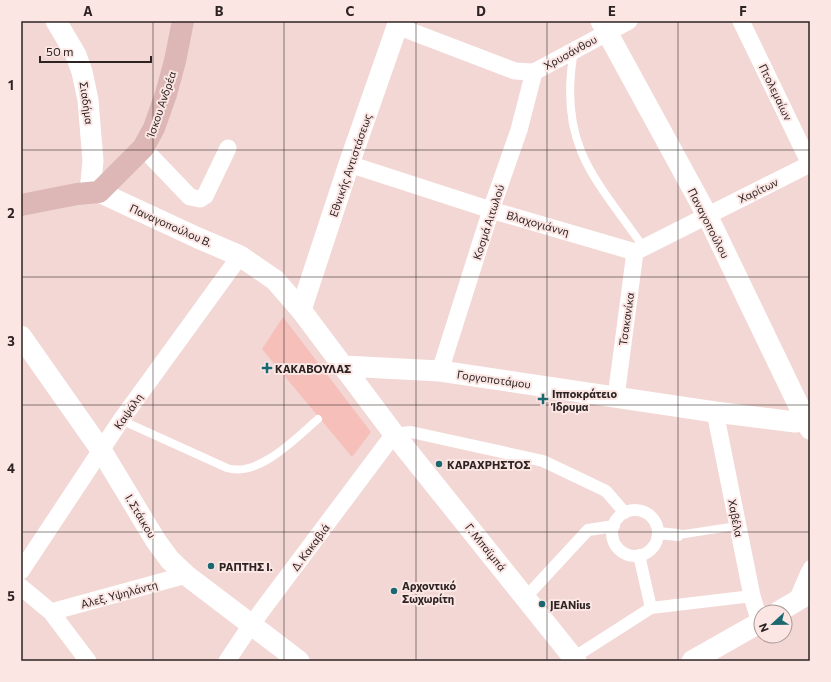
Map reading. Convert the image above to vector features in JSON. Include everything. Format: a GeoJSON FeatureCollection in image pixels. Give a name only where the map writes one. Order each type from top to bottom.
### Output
{"type":"FeatureCollection","features":[{"type":"Feature","properties":{"kind":"main road","name":"Ίσκου Ανδρέα"},"geometry":{"type":"LineString","coordinates":[[95,192],[143,148],[154,128],[166,94],[175,61],[183,21]]}},
{"type":"Feature","properties":{"kind":"main road"},"geometry":{"type":"LineString","coordinates":[[21,205],[95,192]]}},
{"type":"Feature","properties":{"kind":"street","name":"Σιαδήμα"},"geometry":{"type":"LineString","coordinates":[[56,21],[78,60],[88,100],[95,192]]}},
{"type":"Feature","properties":{"kind":"street","name":"Χρυσάνθου"},"geometry":{"type":"LineString","coordinates":[[534,72],[574,49],[604,26],[629,21]]}},
{"type":"Feature","properties":{"kind":"street","name":"Πτολεμαίων"},"geometry":{"type":"LineString","coordinates":[[741,21],[810,164]]}},
{"type":"Feature","properties":{"kind":"street"},"geometry":{"type":"LineString","coordinates":[[398,23],[515,71],[534,72]]}},
{"type":"Feature","properties":{"kind":"street","name":"Εθνικής Αντιστάσεως"},"geometry":{"type":"LineString","coordinates":[[301,310],[349,164],[398,23]]}},
{"type":"Feature","properties":{"kind":"street","name":"Παναγοπούλου"},"geometry":{"type":"LineString","coordinates":[[604,26],[707,215],[809,423]]}},
{"type":"Feature","properties":{"kind":"street","name":"Κοσμά Αιτωλού"},"geometry":{"type":"LineString","coordinates":[[440,371],[491,210],[519,130],[534,72]]}},
{"type":"Feature","properties":{"kind":"street"},"geometry":{"type":"LineString","coordinates":[[143,148],[190,197],[200,199],[205,196],[228,148]]}},
{"type":"Feature","properties":{"kind":"street","name":"Βλαχογιάννη"},"geometry":{"type":"LineString","coordinates":[[349,164],[491,210],[640,250]]}},
{"type":"Feature","properties":{"kind":"street","name":"Χαρίτων"},"geometry":{"type":"LineString","coordinates":[[640,250],[810,164]]}},
{"type":"Feature","properties":{"kind":"street","name":"Παναγοπούλου Β."},"geometry":{"type":"LineString","coordinates":[[95,192],[240,256],[275,280],[301,310],[344,366]]}},
{"type":"Feature","properties":{"kind":"street","name":"Τσακανίκα"},"geometry":{"type":"LineString","coordinates":[[616,397],[640,250]]}},
{"type":"Feature","properties":{"kind":"street","name":"Καψάλη"},"geometry":{"type":"LineString","coordinates":[[21,571],[121,420],[240,256]]}},
{"type":"Feature","properties":{"kind":"street","name":"Ι. Στάικου"},"geometry":{"type":"LineString","coordinates":[[21,336],[101,450],[156,541],[170,560],[186,575],[299,661]]}},
{"type":"Feature","properties":{"kind":"street","name":"Γοργοποτάμου"},"geometry":{"type":"LineString","coordinates":[[344,366],[440,371],[715,412],[809,423]]}},
{"type":"Feature","properties":{"kind":"street","name":"Γ. Μπαϊμπά"},"geometry":{"type":"LineString","coordinates":[[344,366],[394,434],[575,659]]}},
{"type":"Feature","properties":{"kind":"street","name":"Χαβέλα"},"geometry":{"type":"LineString","coordinates":[[715,412],[737,526],[754,604]]}},
{"type":"Feature","properties":{"kind":"street"},"geometry":{"type":"LineString","coordinates":[[394,434],[411,432],[543,461],[606,491],[626,513]]}},
{"type":"Feature","properties":{"kind":"street","name":"Δ. Κακαβιά"},"geometry":{"type":"LineString","coordinates":[[227,661],[251,625],[394,434]]}},
{"type":"Feature","properties":{"kind":"street"},"geometry":{"type":"LineString","coordinates":[[634,510],[643,512],[651,517],[656,524],[658,533],[656,542],[651,550],[644,554],[627,554],[620,550],[615,543],[613,535],[614,526],[618,518],[626,513],[634,510]]}},
{"type":"Feature","properties":{"kind":"street"},"geometry":{"type":"LineString","coordinates":[[526,597],[588,530],[614,526]]}},
{"type":"Feature","properties":{"kind":"street"},"geometry":{"type":"LineString","coordinates":[[658,533],[678,535]]}},
{"type":"Feature","properties":{"kind":"street"},"geometry":{"type":"LineString","coordinates":[[639,555],[651,608]]}},
{"type":"Feature","properties":{"kind":"street"},"geometry":{"type":"LineString","coordinates":[[794,602],[810,566]]}},
{"type":"Feature","properties":{"kind":"street","name":"Αλεξ. Υψηλάντη"},"geometry":{"type":"LineString","coordinates":[[52,612],[186,575]]}},
{"type":"Feature","properties":{"kind":"street"},"geometry":{"type":"LineString","coordinates":[[21,587],[52,612],[88,661]]}},
{"type":"Feature","properties":{"kind":"street"},"geometry":{"type":"LineString","coordinates":[[575,659],[651,608],[752,596]]}},
{"type":"Feature","properties":{"kind":"street"},"geometry":{"type":"LineString","coordinates":[[692,661],[753,627]]}},
{"type":"Feature","properties":{"kind":"lane"},"geometry":{"type":"LineString","coordinates":[[574,49],[571,68],[571,112],[581,151],[597,181],[632,230],[640,250]]}},
{"type":"Feature","properties":{"kind":"lane"},"geometry":{"type":"LineString","coordinates":[[121,420],[227,468],[238,470],[255,466],[277,454],[318,419]]}},
{"type":"Feature","properties":{"kind":"lane"},"geometry":{"type":"LineString","coordinates":[[678,535],[737,526]]}},
{"type":"Feature","properties":{"kind":"shaded area"},"geometry":{"type":"Polygon","coordinates":[[[283,317],[371,432],[352,457],[262,349],[283,317]]]}},
{"type":"Feature","properties":{"kind":"place","name":"ΚΑΚΑΒΟΥΛΑΣ"},"geometry":{"type":"Point","coordinates":[267,368]}},
{"type":"Feature","properties":{"kind":"place","name":"Ιπποκράτειο Ίδρυμα"},"geometry":{"type":"Point","coordinates":[543,399]}},
{"type":"Feature","properties":{"kind":"place","name":"ΚΑΡΑΧΡΗΣΤΟΣ"},"geometry":{"type":"Point","coordinates":[439,464]}},
{"type":"Feature","properties":{"kind":"place","name":"ΡΑΠΤΗΣ Ι."},"geometry":{"type":"Point","coordinates":[211,566]}},
{"type":"Feature","properties":{"kind":"place","name":"Αρχοντικό Σωχωρίτη"},"geometry":{"type":"Point","coordinates":[394,591]}},
{"type":"Feature","properties":{"kind":"place","name":"JEANius"},"geometry":{"type":"Point","coordinates":[542,604]}}]}
